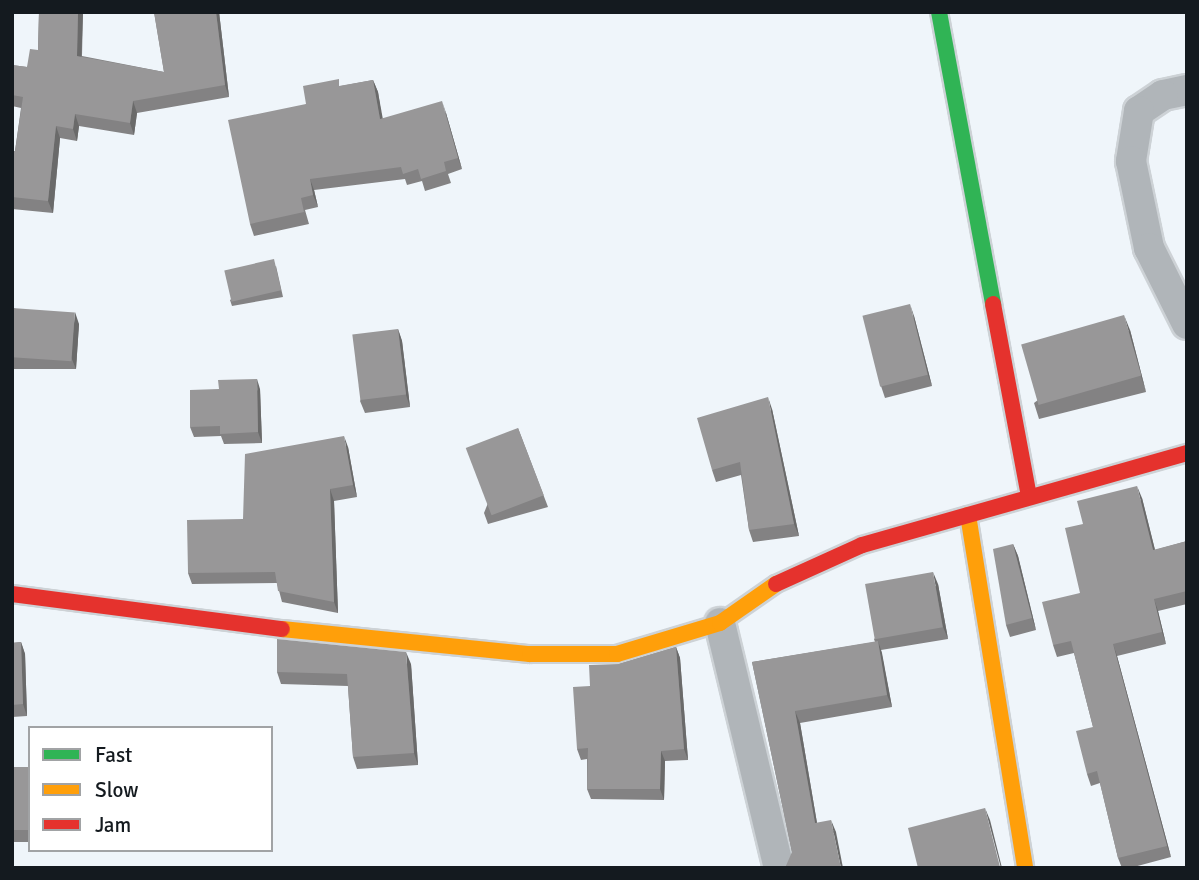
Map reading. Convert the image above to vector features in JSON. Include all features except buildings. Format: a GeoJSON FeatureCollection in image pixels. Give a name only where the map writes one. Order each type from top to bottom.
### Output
{"type":"FeatureCollection","features":[{"type":"Feature","properties":{"kind":"street"},"geometry":{"type":"LineString","coordinates":[[939,12],[1029,497]]}},
{"type":"Feature","properties":{"kind":"street"},"geometry":{"type":"LineString","coordinates":[[1187,90],[1163,94],[1139,111],[1131,161],[1149,248],[1187,324]]}},
{"type":"Feature","properties":{"kind":"street"},"geometry":{"type":"LineString","coordinates":[[12,594],[530,654],[617,654],[720,623],[794,574],[862,545],[1187,453]]}},
{"type":"Feature","properties":{"kind":"street"},"geometry":{"type":"LineString","coordinates":[[968,515],[1026,868]]}},
{"type":"Feature","properties":{"kind":"street"},"geometry":{"type":"LineString","coordinates":[[720,623],[779,868]]}},
{"type":"Feature","properties":{"kind":"traffic: fast"},"geometry":{"type":"LineString","coordinates":[[939,12],[993,304]]}},
{"type":"Feature","properties":{"kind":"traffic: slow"},"geometry":{"type":"LineString","coordinates":[[968,515],[1025,868]]}},
{"type":"Feature","properties":{"kind":"traffic: slow"},"geometry":{"type":"LineString","coordinates":[[282,629],[530,654],[617,654],[720,623],[776,584]]}},
{"type":"Feature","properties":{"kind":"traffic: jam"},"geometry":{"type":"LineString","coordinates":[[993,304],[1029,497]]}},
{"type":"Feature","properties":{"kind":"traffic: jam"},"geometry":{"type":"LineString","coordinates":[[776,584],[862,545],[1187,453]]}},
{"type":"Feature","properties":{"kind":"traffic: jam"},"geometry":{"type":"LineString","coordinates":[[12,594],[282,629]]}}]}
